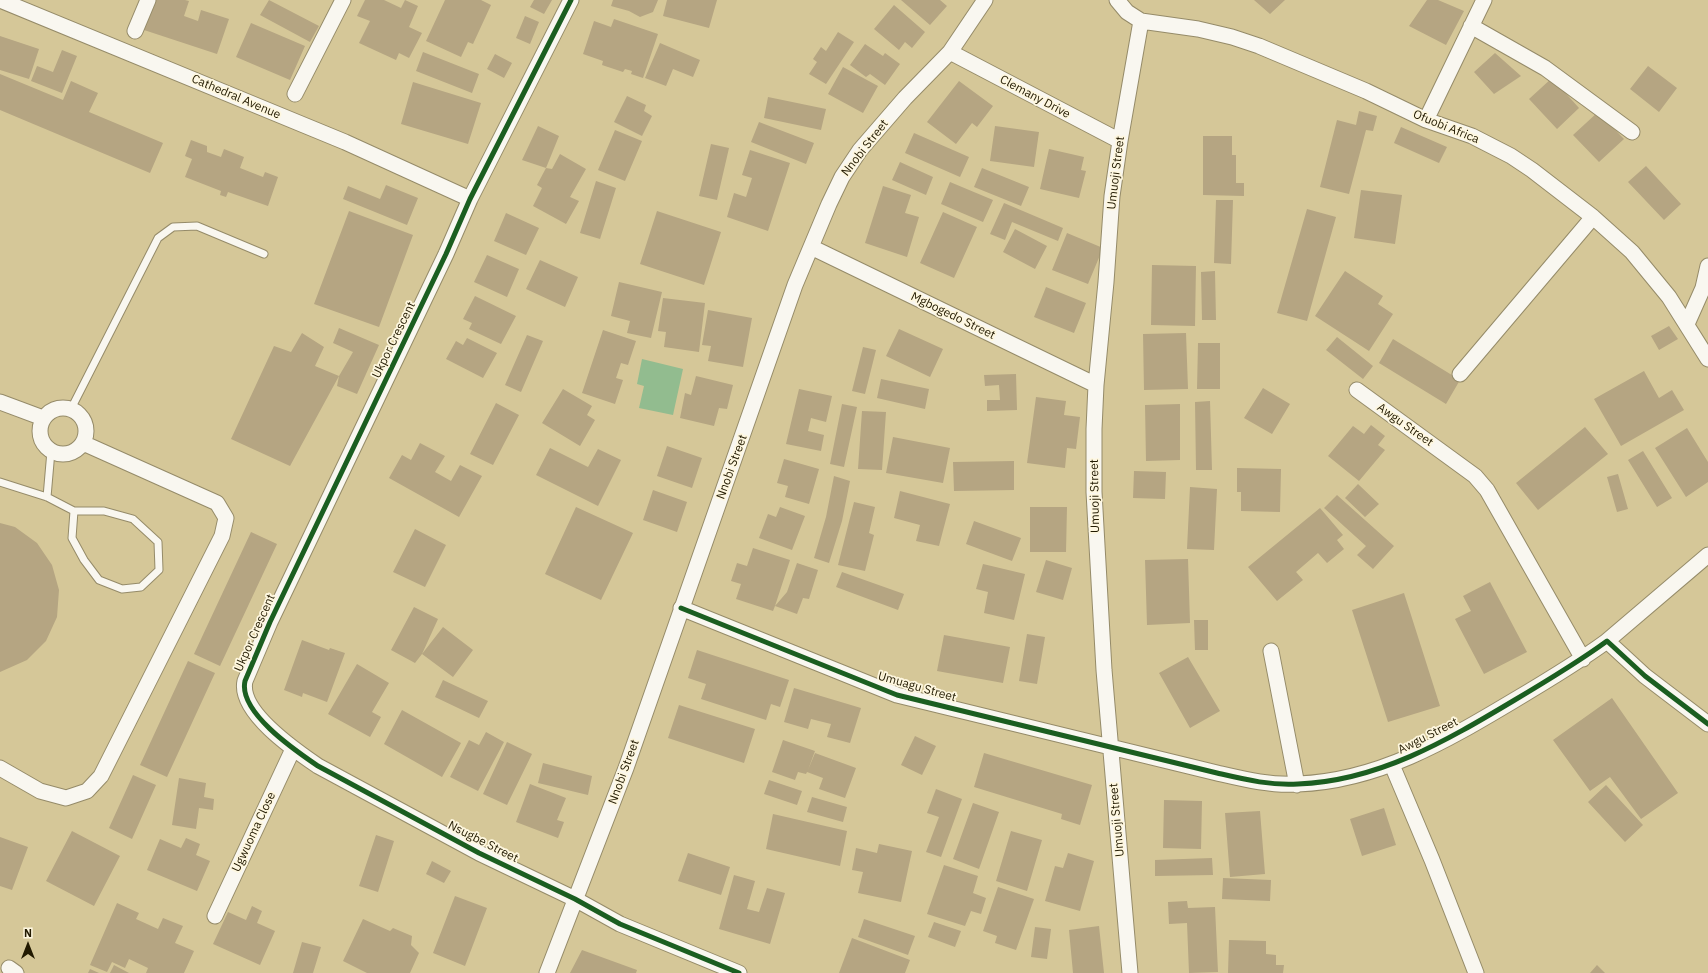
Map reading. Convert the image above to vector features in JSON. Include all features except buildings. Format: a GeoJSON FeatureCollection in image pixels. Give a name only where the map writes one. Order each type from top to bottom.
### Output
{"type":"FeatureCollection","features":[{"type":"Feature","properties":{"kind":"street","name":"Cathedral Avenue"},"geometry":{"type":"LineString","coordinates":[[0,0],[345,142],[470,199]]}},
{"type":"Feature","properties":{"kind":"street"},"geometry":{"type":"LineString","coordinates":[[135,31],[148,0]]}},
{"type":"Feature","properties":{"kind":"street"},"geometry":{"type":"LineString","coordinates":[[295,94],[343,0]]}},
{"type":"Feature","properties":{"kind":"street","name":"Ukpor Crescent"},"geometry":{"type":"LineString","coordinates":[[244,691],[245,681],[270,622],[446,254],[470,199],[571,0]]}},
{"type":"Feature","properties":{"kind":"street","name":"Nnobi Street"},"geometry":{"type":"LineString","coordinates":[[547,973],[626,768],[795,285],[842,177],[860,150],[905,98],[950,52],[985,0]]}},
{"type":"Feature","properties":{"kind":"street","name":"Ofuobi Africa"},"geometry":{"type":"LineString","coordinates":[[1117,0],[1127,12],[1141,21],[1192,28],[1232,37],[1259,46],[1366,91],[1426,120],[1472,136],[1511,156],[1532,170],[1593,217],[1632,252],[1669,297],[1708,359]]}},
{"type":"Feature","properties":{"kind":"street"},"geometry":{"type":"LineString","coordinates":[[1426,120],[1484,0]]}},
{"type":"Feature","properties":{"kind":"street","name":"Umuoji Street"},"geometry":{"type":"LineString","coordinates":[[1130,973],[1110,747],[1094,492],[1096,385],[1106,282],[1112,196],[1141,21]]}},
{"type":"Feature","properties":{"kind":"street"},"geometry":{"type":"LineString","coordinates":[[1471,26],[1545,68],[1632,132]]}},
{"type":"Feature","properties":{"kind":"street","name":"Clemany Drive"},"geometry":{"type":"LineString","coordinates":[[950,52],[1120,141]]}},
{"type":"Feature","properties":{"kind":"street"},"geometry":{"type":"LineString","coordinates":[[1460,374],[1593,217]]}},
{"type":"Feature","properties":{"kind":"street","name":"Mgbogedo Street"},"geometry":{"type":"LineString","coordinates":[[811,247],[1096,385]]}},
{"type":"Feature","properties":{"kind":"street"},"geometry":{"type":"LineString","coordinates":[[1687,324],[1703,288],[1708,266]]}},
{"type":"Feature","properties":{"kind":"street","name":"Awgu Street"},"geometry":{"type":"LineString","coordinates":[[1357,390],[1475,476],[1487,490],[1583,658]]}},
{"type":"Feature","properties":{"kind":"street"},"geometry":{"type":"LineString","coordinates":[[0,402],[43,418]]}},
{"type":"Feature","properties":{"kind":"street"},"geometry":{"type":"LineString","coordinates":[[60,407],[70,409],[79,414],[85,423],[86,433],[83,443],[74,451],[63,454],[51,451],[44,445],[40,436],[39,427],[43,418],[50,411],[60,407]]}},
{"type":"Feature","properties":{"kind":"street"},"geometry":{"type":"LineString","coordinates":[[0,768],[40,791],[66,798],[87,790],[96,781],[110,760],[222,536],[226,518],[217,503],[83,443]]}},
{"type":"Feature","properties":{"kind":"street","name":"Awgu Street"},"geometry":{"type":"LineString","coordinates":[[1110,747],[1259,782],[1297,785],[1332,781],[1361,775],[1392,765],[1438,744],[1583,658],[1607,641],[1708,555]]}},
{"type":"Feature","properties":{"kind":"street","name":"Umuagu Street"},"geometry":{"type":"LineString","coordinates":[[681,608],[897,695],[1110,747]]}},
{"type":"Feature","properties":{"kind":"street"},"geometry":{"type":"LineString","coordinates":[[1607,641],[1645,676],[1708,724]]}},
{"type":"Feature","properties":{"kind":"street"},"geometry":{"type":"LineString","coordinates":[[1271,651],[1297,785]]}},
{"type":"Feature","properties":{"kind":"street","name":"Nsugbe Street"},"geometry":{"type":"LineString","coordinates":[[244,691],[247,700],[268,728],[293,749],[318,766],[472,849],[575,899],[620,924],[739,973]]}},
{"type":"Feature","properties":{"kind":"street","name":"Ugwuoma Close"},"geometry":{"type":"LineString","coordinates":[[215,916],[293,749]]}},
{"type":"Feature","properties":{"kind":"street"},"geometry":{"type":"LineString","coordinates":[[1392,765],[1432,860],[1476,973]]}},
{"type":"Feature","properties":{"kind":"lane"},"geometry":{"type":"LineString","coordinates":[[70,409],[158,238],[173,227],[197,226],[264,254]]}},
{"type":"Feature","properties":{"kind":"lane"},"geometry":{"type":"LineString","coordinates":[[47,497],[51,451]]}},
{"type":"Feature","properties":{"kind":"lane"},"geometry":{"type":"LineString","coordinates":[[0,482],[47,497],[74,511],[104,511],[133,519],[158,542],[159,570],[142,587],[122,589],[99,580],[84,560],[72,538],[74,511]]}},
{"type":"Feature","properties":{"kind":"shaded area"},"geometry":{"type":"Polygon","coordinates":[[[642,359],[683,369],[673,415],[639,408],[644,386],[637,384],[642,359]]]}},
{"type":"Feature","properties":{"kind":"cycle path"},"geometry":{"type":"LineString","coordinates":[[571,0],[470,199],[446,254],[270,622],[245,681],[245,693],[250,705],[259,718],[283,741],[318,766],[479,853],[575,899],[620,924],[739,973]]}},
{"type":"Feature","properties":{"kind":"cycle path"},"geometry":{"type":"LineString","coordinates":[[681,608],[897,695],[1217,773],[1267,783],[1298,784],[1327,781],[1384,767],[1437,744],[1488,716],[1561,672],[1607,641],[1645,676],[1708,724]]}}]}
